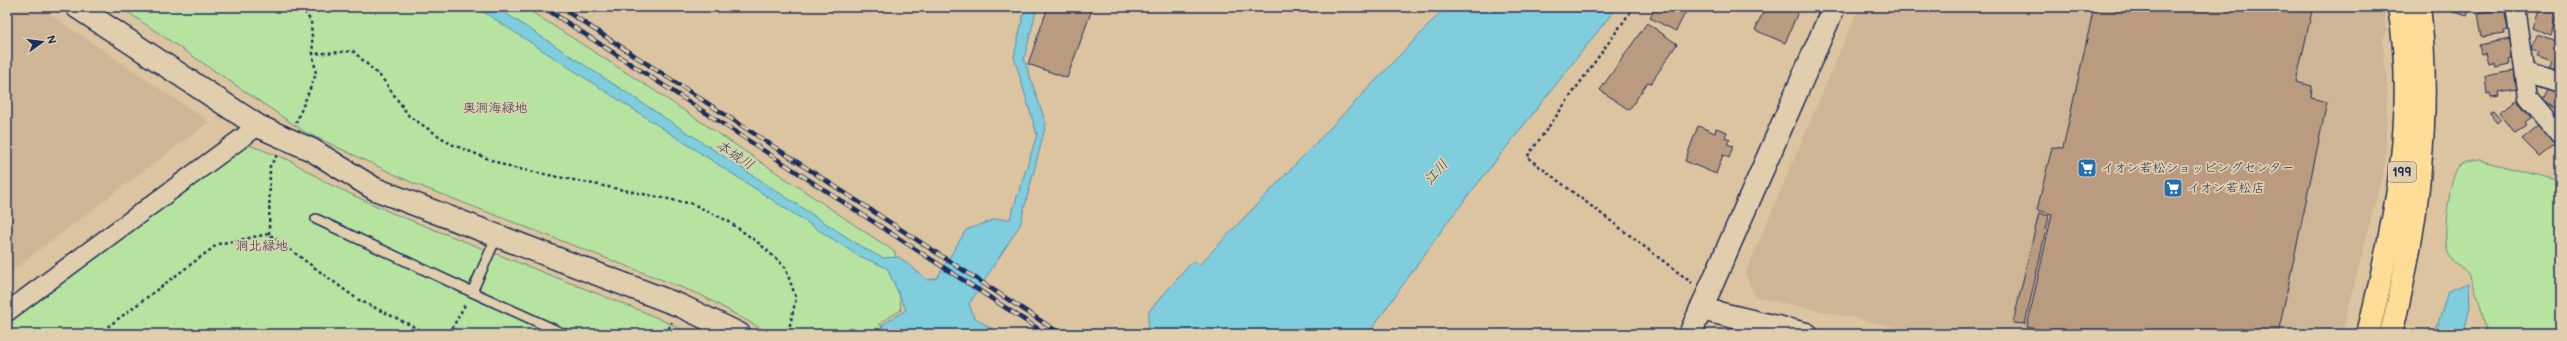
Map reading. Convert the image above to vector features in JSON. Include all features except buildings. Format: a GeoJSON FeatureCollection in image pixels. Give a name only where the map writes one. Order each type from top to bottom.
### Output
{"type":"FeatureCollection","features":[{"type":"Feature","properties":{"kind":"highway","name":"199"},"geometry":{"type":"LineString","coordinates":[[2368,334],[2385,263],[2402,169],[2407,90],[2399,7]]}},
{"type":"Feature","properties":{"kind":"highway","name":"199"},"geometry":{"type":"LineString","coordinates":[[2391,334],[2407,270],[2419,176],[2423,93],[2419,7]]}},
{"type":"Feature","properties":{"kind":"street"},"geometry":{"type":"LineString","coordinates":[[77,7],[258,126],[312,150],[375,190],[680,306],[739,334]]}},
{"type":"Feature","properties":{"kind":"street"},"geometry":{"type":"LineString","coordinates":[[1690,334],[1834,7]]}},
{"type":"Feature","properties":{"kind":"street"},"geometry":{"type":"LineString","coordinates":[[2515,7],[2528,97],[2560,135]]}},
{"type":"Feature","properties":{"kind":"street"},"geometry":{"type":"LineString","coordinates":[[2525,72],[2560,84]]}},
{"type":"Feature","properties":{"kind":"street"},"geometry":{"type":"LineString","coordinates":[[7,312],[258,126]]}},
{"type":"Feature","properties":{"kind":"street"},"geometry":{"type":"LineString","coordinates":[[1701,309],[1806,334]]}},
{"type":"Feature","properties":{"kind":"lane"},"geometry":{"type":"LineString","coordinates":[[316,219],[564,334]]}},
{"type":"Feature","properties":{"kind":"lane"},"geometry":{"type":"LineString","coordinates":[[472,292],[497,236]]}},
{"type":"Feature","properties":{"kind":"path"},"geometry":{"type":"LineString","coordinates":[[301,7],[311,21],[313,54],[353,51],[382,78],[409,116],[451,144],[509,167],[693,204],[728,221],[760,244],[785,267],[796,298],[788,334]]}},
{"type":"Feature","properties":{"kind":"path"},"geometry":{"type":"LineString","coordinates":[[1634,7],[1527,157],[1697,286]]}},
{"type":"Feature","properties":{"kind":"path"},"geometry":{"type":"LineString","coordinates":[[98,334],[218,244],[269,234],[357,299],[429,334]]}},
{"type":"Feature","properties":{"kind":"path"},"geometry":{"type":"LineString","coordinates":[[449,334],[472,292]]}},
{"type":"Feature","properties":{"kind":"shaded area"},"geometry":{"type":"Polygon","coordinates":[[[7,7],[39,7],[209,122],[7,274],[7,7]]]}},
{"type":"Feature","properties":{"kind":"shaded area","name":"イオン若松ショッピングセンター"},"geometry":{"type":"Polygon","coordinates":[[[1859,7],[2384,7],[2386,34],[2383,39],[2384,63],[2388,77],[2385,164],[2342,334],[1928,334],[1756,297],[1745,274],[1859,7]]]}},
{"type":"Feature","properties":{"kind":"green space","name":"奥洞海緑地"},"geometry":{"type":"Polygon","coordinates":[[[120,7],[524,7],[655,91],[895,252],[901,310],[880,323],[884,334],[771,334],[701,295],[415,184],[305,132],[120,7]]]}},
{"type":"Feature","properties":{"kind":"green space","name":"洞北緑地"},"geometry":{"type":"Polygon","coordinates":[[[249,145],[289,160],[331,185],[392,213],[644,312],[692,334],[7,334],[7,324],[249,145]]]}},
{"type":"Feature","properties":{"kind":"green space"},"geometry":{"type":"Polygon","coordinates":[[[2479,160],[2560,181],[2560,334],[2487,334],[2480,304],[2469,275],[2451,258],[2447,250],[2446,220],[2455,172],[2463,163],[2479,160]]]}},
{"type":"Feature","properties":{"kind":"water"},"geometry":{"type":"Polygon","coordinates":[[[476,7],[496,7],[865,249],[883,258],[899,257],[928,280],[937,278],[966,230],[996,219],[1010,219],[1037,135],[1014,57],[1025,7],[1037,7],[1024,59],[1046,124],[1020,225],[969,304],[974,317],[999,334],[886,334],[882,325],[906,310],[887,268],[857,255],[476,7]]]}},
{"type":"Feature","properties":{"kind":"water","name":"江川"},"geometry":{"type":"Polygon","coordinates":[[[1446,7],[1617,7],[1449,220],[1368,334],[1147,334],[1149,311],[1193,261],[1200,264],[1446,7]]]}},
{"type":"Feature","properties":{"kind":"water"},"geometry":{"type":"Polygon","coordinates":[[[2469,283],[2470,306],[2464,334],[2435,334],[2448,291],[2469,283]]]}},
{"type":"Feature","properties":{"kind":"railway"},"geometry":{"type":"LineString","coordinates":[[543,7],[1046,334]]}},
{"type":"Feature","properties":{"kind":"railway"},"geometry":{"type":"LineString","coordinates":[[560,7],[1061,334]]}},
{"type":"Feature","properties":{"kind":"place","name":"イオン若松ショッピングセンター"},"geometry":{"type":"Point","coordinates":[2087,168]}},
{"type":"Feature","properties":{"kind":"place","name":"イオン若松店"},"geometry":{"type":"Point","coordinates":[2173,188]}},
{"type":"Feature","properties":{"kind":"water label","name":"本城川"},"geometry":{"type":"Point","coordinates":[735,155]}}]}
